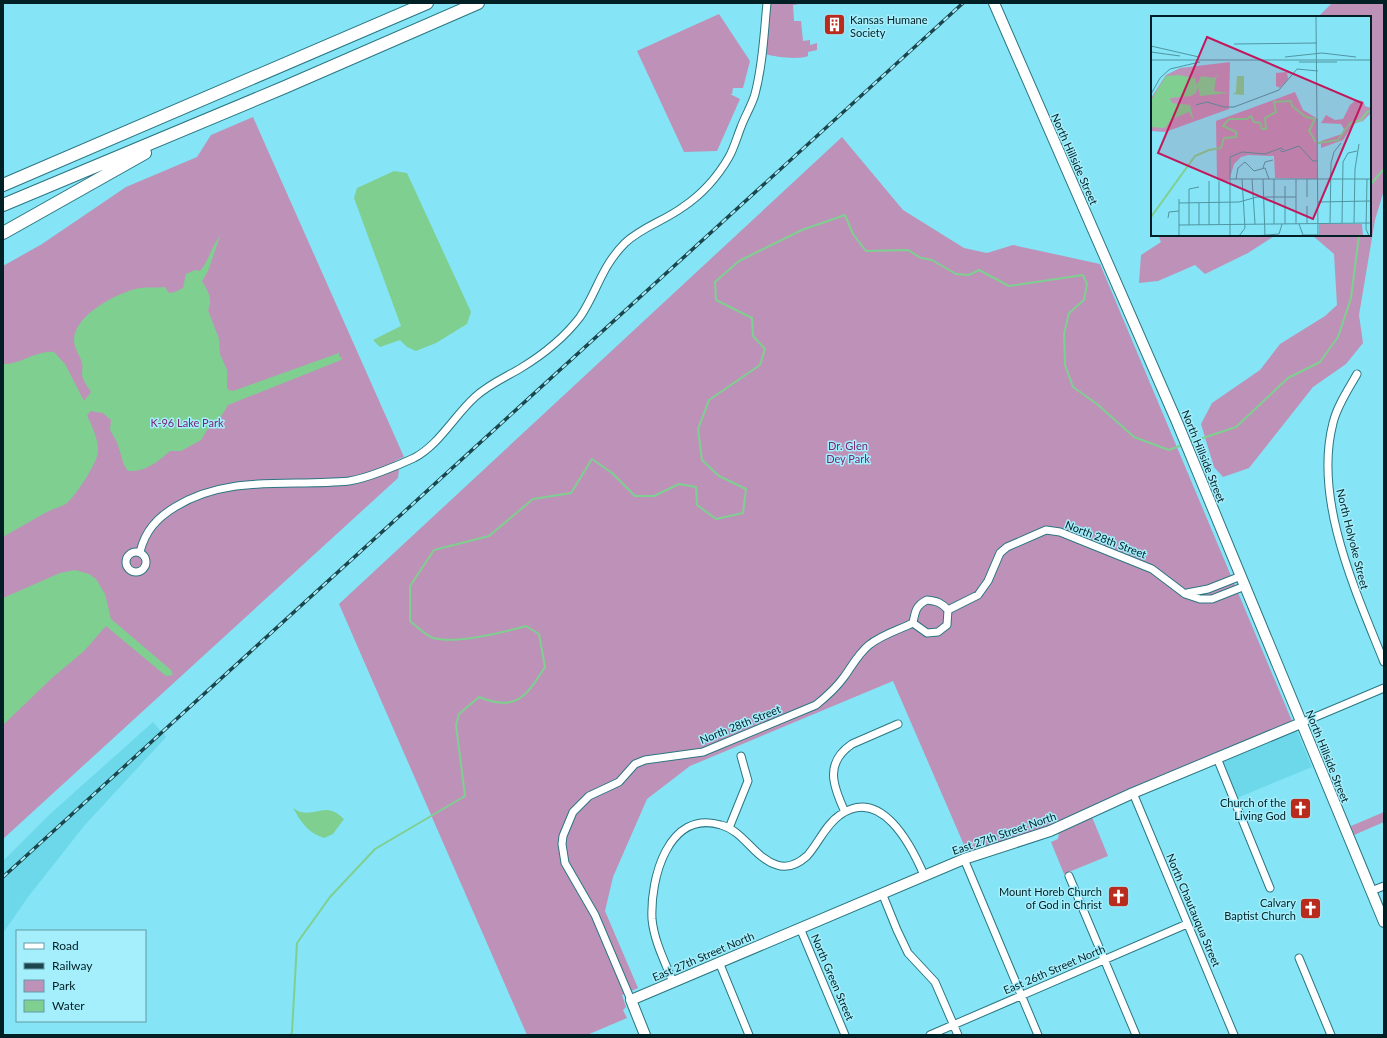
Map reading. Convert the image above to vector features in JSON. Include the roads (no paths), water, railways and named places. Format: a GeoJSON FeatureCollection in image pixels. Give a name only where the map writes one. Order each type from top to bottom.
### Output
{"type":"FeatureCollection","features":[{"type":"Feature","properties":{"kind":"highway"},"geometry":{"type":"LineString","coordinates":[[3,185],[427,3]]}},
{"type":"Feature","properties":{"kind":"highway"},"geometry":{"type":"LineString","coordinates":[[3,204],[212,117],[478,3]]}},
{"type":"Feature","properties":{"kind":"highway"},"geometry":{"type":"LineString","coordinates":[[3,233],[133,158],[212,117]]}},
{"type":"Feature","properties":{"kind":"highway"},"geometry":{"type":"LineString","coordinates":[[3,182],[42,167]]}},
{"type":"Feature","properties":{"kind":"main road","name":"North Hillside Street"},"geometry":{"type":"LineString","coordinates":[[994,3],[1177,422],[1384,922]]}},
{"type":"Feature","properties":{"kind":"main road","name":"East 27th Street North"},"geometry":{"type":"LineString","coordinates":[[631,1000],[924,875],[964,859],[1050,831],[1133,793],[1301,722]]}},
{"type":"Feature","properties":{"kind":"main road"},"geometry":{"type":"LineString","coordinates":[[631,1000],[645,1035]]}},
{"type":"Feature","properties":{"kind":"street"},"geometry":{"type":"LineString","coordinates":[[140,552],[151,526],[162,515],[186,500],[209,490],[251,484],[352,480],[414,458],[429,447],[476,396],[495,382],[542,355],[559,340],[581,315],[605,267],[625,244],[639,232],[683,208],[717,174],[730,156],[755,95],[762,60],[767,3]]}},
{"type":"Feature","properties":{"kind":"street","name":"North Holyoke Street"},"geometry":{"type":"LineString","coordinates":[[1357,374],[1333,422],[1327,462],[1328,480],[1344,555],[1354,588],[1384,662]]}},
{"type":"Feature","properties":{"kind":"street","name":"North 28th Street"},"geometry":{"type":"LineString","coordinates":[[948,610],[978,595],[988,581],[998,558],[1007,547],[1046,530],[1060,532],[1152,569],[1185,594],[1200,599],[1212,598],[1245,586]]}},
{"type":"Feature","properties":{"kind":"street"},"geometry":{"type":"LineString","coordinates":[[1185,594],[1208,589],[1241,576]]}},
{"type":"Feature","properties":{"kind":"street"},"geometry":{"type":"LineString","coordinates":[[927,600],[936,600],[943,604],[948,610],[947,625],[938,632],[927,633],[913,624],[915,610],[920,603],[927,600]]}},
{"type":"Feature","properties":{"kind":"street","name":"North 28th Street"},"geometry":{"type":"LineString","coordinates":[[631,1000],[595,915],[565,863],[562,844],[566,828],[573,812],[589,796],[619,782],[635,764],[645,760],[703,752],[816,705],[829,695],[844,677],[854,660],[868,645],[884,635],[913,624]]}},
{"type":"Feature","properties":{"kind":"street","name":"East 27th Street North"},"geometry":{"type":"LineString","coordinates":[[1301,722],[1384,688]]}},
{"type":"Feature","properties":{"kind":"street"},"geometry":{"type":"LineString","coordinates":[[845,812],[834,786],[833,776],[837,760],[846,748],[852,744],[898,724]]}},
{"type":"Feature","properties":{"kind":"street"},"geometry":{"type":"LineString","coordinates":[[729,828],[748,781],[741,756]]}},
{"type":"Feature","properties":{"kind":"street"},"geometry":{"type":"LineString","coordinates":[[1217,758],[1270,888]]}},
{"type":"Feature","properties":{"kind":"street","name":"North Chautauqua Street"},"geometry":{"type":"LineString","coordinates":[[1133,793],[1234,1035]]}},
{"type":"Feature","properties":{"kind":"street"},"geometry":{"type":"LineString","coordinates":[[673,982],[658,946],[652,918],[653,894],[660,862],[665,852],[676,835],[689,826],[703,822],[729,828],[741,836],[768,861],[777,865],[786,866],[801,862],[835,819],[845,812],[858,807],[864,807],[888,818],[896,825],[913,850],[924,875]]}},
{"type":"Feature","properties":{"kind":"street"},"geometry":{"type":"LineString","coordinates":[[964,859],[1038,1035]]}},
{"type":"Feature","properties":{"kind":"street"},"geometry":{"type":"LineString","coordinates":[[1069,876],[1136,1035]]}},
{"type":"Feature","properties":{"kind":"street"},"geometry":{"type":"LineString","coordinates":[[1371,891],[1384,886]]}},
{"type":"Feature","properties":{"kind":"street"},"geometry":{"type":"LineString","coordinates":[[882,893],[908,953],[935,982],[958,1035]]}},
{"type":"Feature","properties":{"kind":"street","name":"East 26th Street North"},"geometry":{"type":"LineString","coordinates":[[930,1035],[1187,924]]}},
{"type":"Feature","properties":{"kind":"street","name":"North Green Street"},"geometry":{"type":"LineString","coordinates":[[800,928],[846,1035]]}},
{"type":"Feature","properties":{"kind":"street"},"geometry":{"type":"LineString","coordinates":[[1299,958],[1332,1035]]}},
{"type":"Feature","properties":{"kind":"street"},"geometry":{"type":"LineString","coordinates":[[719,962],[749,1035]]}},
{"type":"Feature","properties":{"kind":"water"},"geometry":{"type":"Polygon","coordinates":[[[394,171],[407,173],[471,312],[467,324],[436,343],[416,351],[407,347],[400,340],[380,347],[373,340],[401,326],[354,198],[357,188],[394,171]]]}},
{"type":"Feature","properties":{"kind":"water"},"geometry":{"type":"Polygon","coordinates":[[[220,236],[208,271],[202,281],[209,295],[210,302],[208,310],[219,339],[220,354],[227,370],[227,388],[233,391],[339,353],[339,357],[342,357],[341,360],[228,405],[222,415],[207,430],[201,440],[181,451],[170,451],[151,466],[140,470],[128,471],[124,465],[117,442],[110,430],[111,420],[103,413],[91,411],[87,415],[96,437],[98,446],[97,455],[91,469],[72,498],[62,506],[45,513],[3,537],[3,364],[10,364],[41,353],[54,352],[65,364],[84,401],[91,392],[84,382],[82,375],[82,363],[74,340],[76,331],[81,322],[99,306],[120,294],[131,290],[140,288],[165,287],[169,293],[183,288],[186,274],[195,270],[200,271],[206,263],[220,236]]]}},
{"type":"Feature","properties":{"kind":"water"},"geometry":{"type":"Polygon","coordinates":[[[75,570],[89,574],[96,579],[105,594],[111,619],[171,670],[173,675],[166,676],[106,626],[84,651],[52,678],[3,725],[3,598],[60,573],[75,570]]]}},
{"type":"Feature","properties":{"kind":"water"},"geometry":{"type":"Polygon","coordinates":[[[293,808],[300,812],[307,813],[322,810],[332,811],[344,819],[333,834],[324,838],[309,830],[293,808]]]}},
{"type":"Feature","properties":{"kind":"waterway"},"geometry":{"type":"LineString","coordinates":[[1371,184],[1384,169]]}},
{"type":"Feature","properties":{"kind":"waterway"},"geometry":{"type":"LineString","coordinates":[[291,1035],[297,943],[330,897],[375,849],[465,796],[456,725],[459,714],[479,697],[502,703],[519,699],[526,694],[545,667],[539,634],[526,626],[454,640],[430,637],[410,621],[410,586],[434,550],[489,536],[533,499],[571,493],[592,459],[612,473],[635,496],[654,496],[679,484],[696,487],[697,505],[716,519],[743,513],[746,489],[719,476],[702,460],[698,429],[709,400],[760,365],[765,349],[753,336],[752,318],[716,300],[715,282],[739,261],[802,230],[845,215],[853,234],[866,251],[908,250],[921,258],[932,260],[956,274],[969,275],[979,270],[1009,286],[1083,275],[1087,284],[1084,300],[1069,313],[1064,334],[1065,365],[1073,387],[1097,404],[1134,437],[1169,450],[1182,445]]}},
{"type":"Feature","properties":{"kind":"waterway"},"geometry":{"type":"LineString","coordinates":[[1188,443],[1236,427],[1288,378],[1320,362],[1338,337],[1351,298],[1359,236]]}},
{"type":"Feature","properties":{"kind":"railway"},"geometry":{"type":"LineString","coordinates":[[3,877],[963,3]]}},
{"type":"Feature","properties":{"kind":"place","name":"Kansas Humane Society"},"geometry":{"type":"Point","coordinates":[835,25]}},
{"type":"Feature","properties":{"kind":"place","name":"Church of the Living God"},"geometry":{"type":"Point","coordinates":[1301,808]}},
{"type":"Feature","properties":{"kind":"place","name":"Mount Horeb Church of God in Christ"},"geometry":{"type":"Point","coordinates":[1118,897]}},
{"type":"Feature","properties":{"kind":"place","name":"Calvary Baptist Church"},"geometry":{"type":"Point","coordinates":[1311,908]}},
{"type":"Feature","properties":{"kind":"park label","name":"K-96 Lake Park"},"geometry":{"type":"Point","coordinates":[187,422]}},
{"type":"Feature","properties":{"kind":"park label","name":"Dr. Glen Dey Park"},"geometry":{"type":"Point","coordinates":[848,451]}}]}
